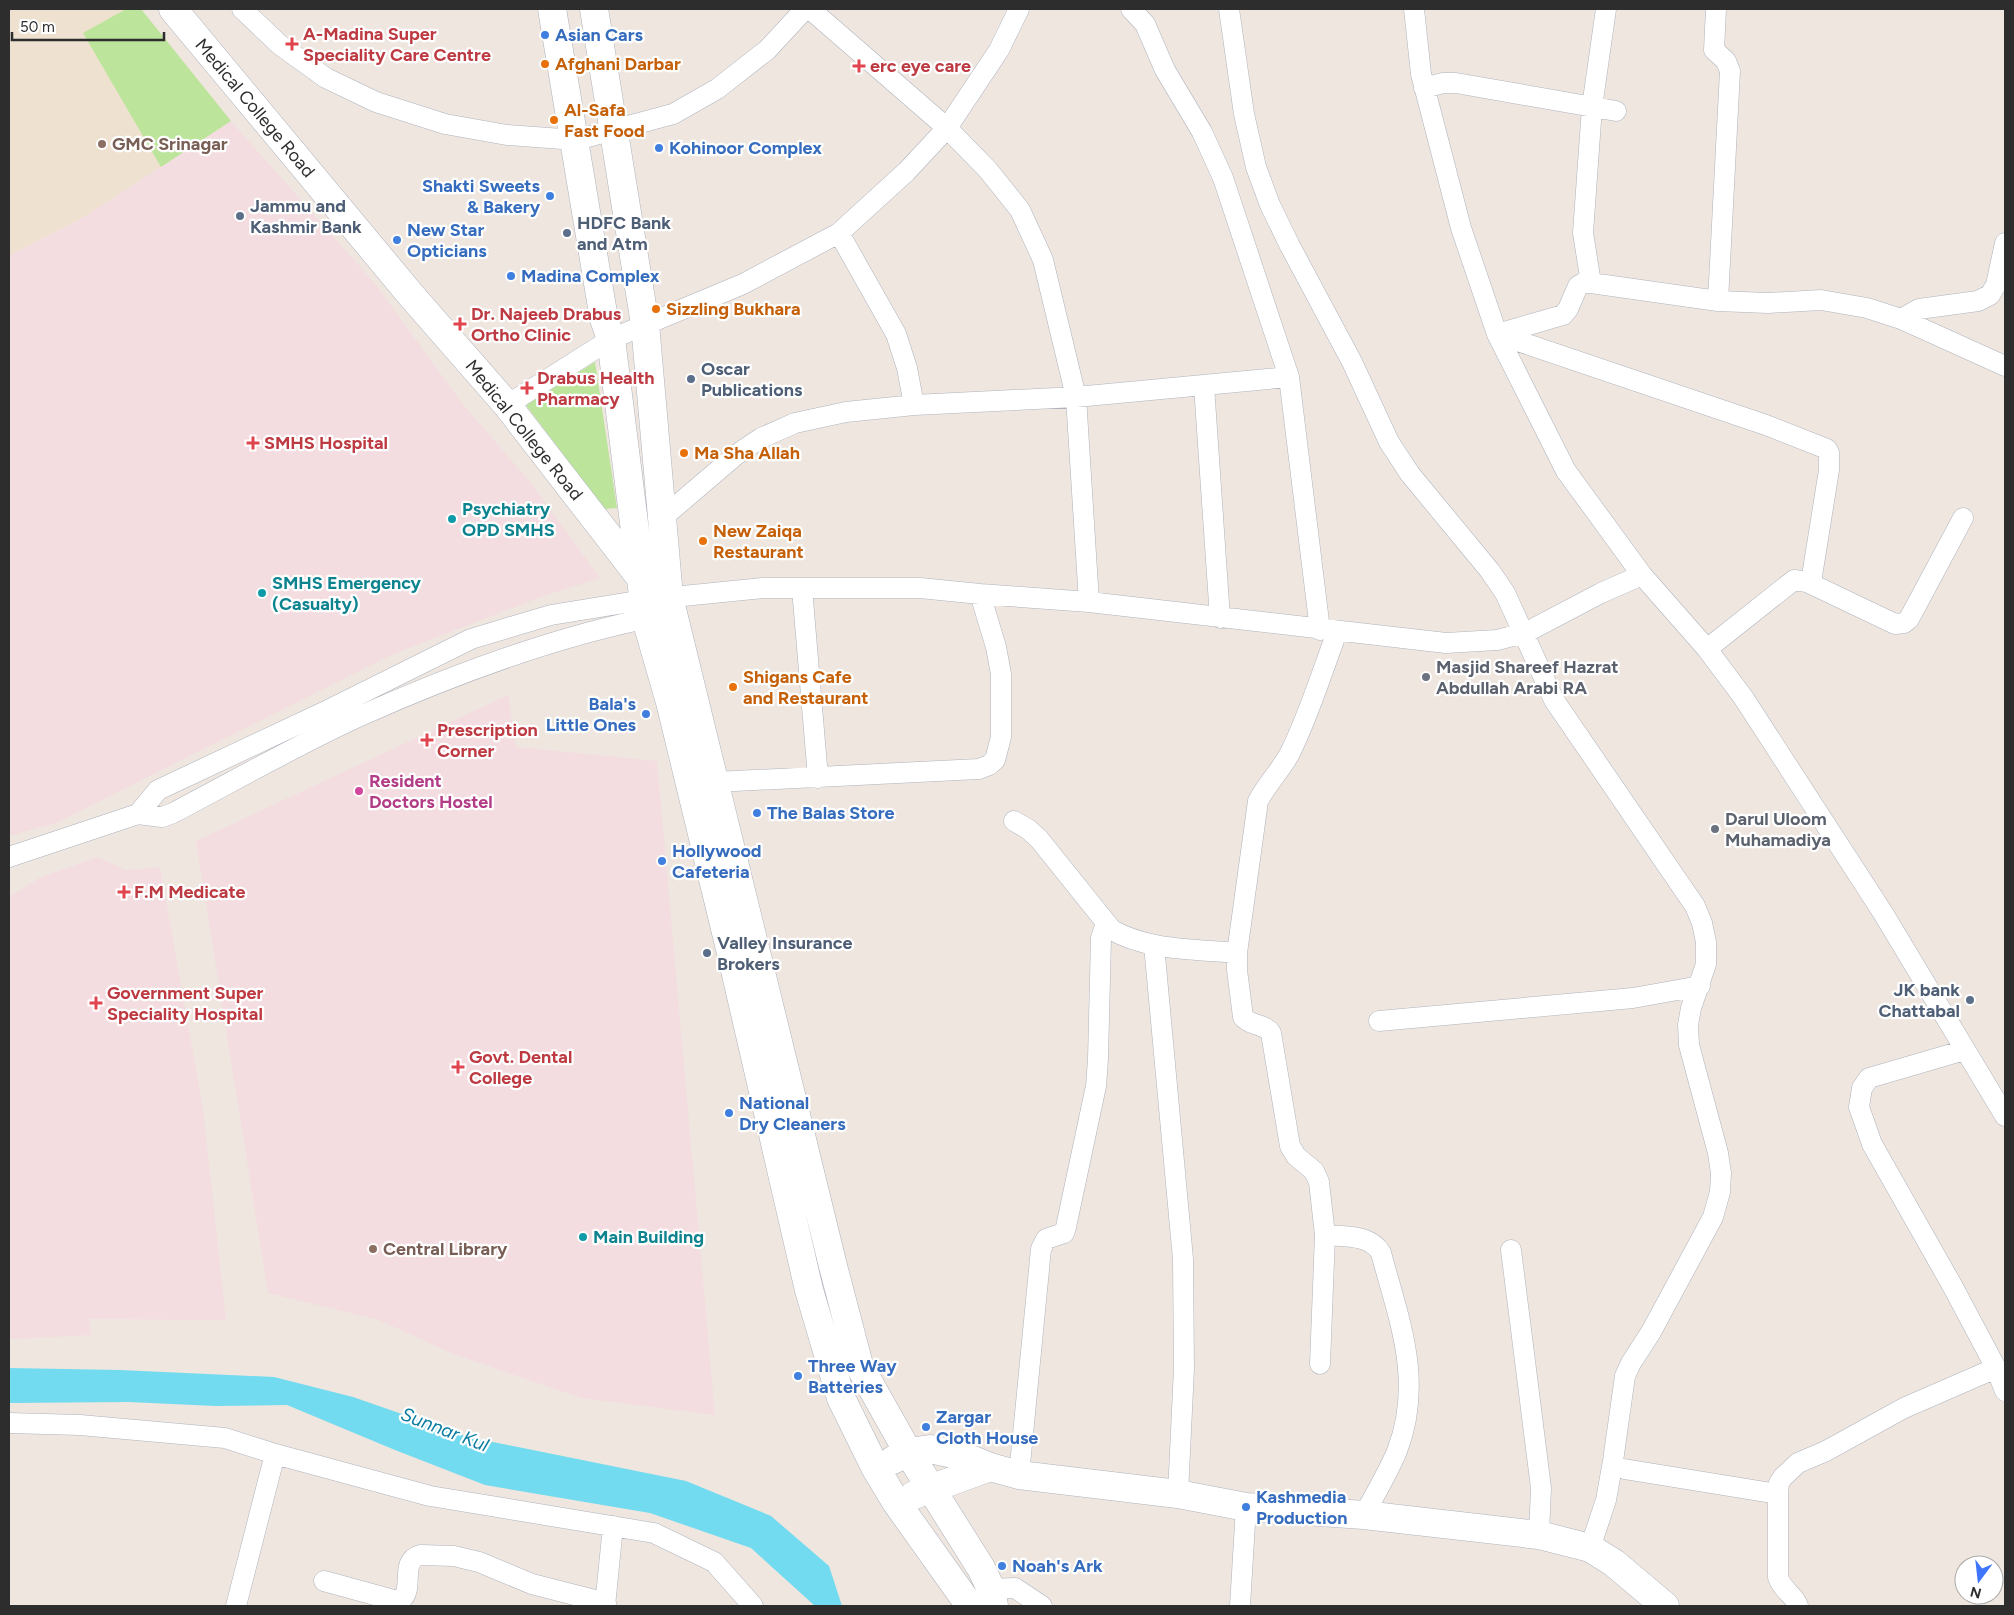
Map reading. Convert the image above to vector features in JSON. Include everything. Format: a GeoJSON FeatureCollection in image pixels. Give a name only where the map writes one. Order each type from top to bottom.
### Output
{"type":"FeatureCollection","features":[{"type":"Feature","properties":{"kind":"main road","name":"Medical College Road"},"geometry":{"type":"LineString","coordinates":[[173,9],[404,287],[507,404],[654,601]]}},
{"type":"Feature","properties":{"kind":"main road"},"geometry":{"type":"LineString","coordinates":[[552,9],[576,140],[604,319],[611,339],[670,702],[732,957],[808,1290],[840,1398],[876,1469],[896,1502],[985,1601]]}},
{"type":"Feature","properties":{"kind":"main road"},"geometry":{"type":"LineString","coordinates":[[594,9],[645,324],[661,519],[654,601],[715,782],[830,1257],[859,1366],[908,1452],[981,1568],[985,1601]]}},
{"type":"Feature","properties":{"kind":"main road"},"geometry":{"type":"LineString","coordinates":[[876,1469],[908,1452],[930,1449],[963,1456],[990,1467],[1019,1475],[1178,1494],[1246,1507],[1364,1515],[1539,1535],[1590,1548],[1614,1562],[1665,1606]]}},
{"type":"Feature","properties":{"kind":"main road"},"geometry":{"type":"LineString","coordinates":[[896,1502],[990,1467]]}},
{"type":"Feature","properties":{"kind":"street"},"geometry":{"type":"LineString","coordinates":[[242,9],[280,44],[326,78],[376,102],[454,126],[508,135],[576,140],[673,114],[717,89],[767,50],[805,9]]}},
{"type":"Feature","properties":{"kind":"street"},"geometry":{"type":"LineString","coordinates":[[810,9],[947,128],[988,170],[1020,210],[1043,260],[1076,397],[1089,602]]}},
{"type":"Feature","properties":{"kind":"street"},"geometry":{"type":"LineString","coordinates":[[507,404],[611,339],[743,284],[839,233],[906,172],[947,128],[999,50],[1019,9]]}},
{"type":"Feature","properties":{"kind":"street"},"geometry":{"type":"LineString","coordinates":[[1131,9],[1145,24],[1165,70],[1202,132],[1223,178],[1289,378],[1328,631],[1297,738],[1288,756],[1266,786],[1258,801],[1237,953],[1241,1013],[1246,1021],[1268,1029],[1272,1037],[1290,1146],[1296,1156],[1309,1166],[1317,1176],[1325,1235],[1320,1364]]}},
{"type":"Feature","properties":{"kind":"street"},"geometry":{"type":"LineString","coordinates":[[1229,9],[1244,114],[1256,166],[1274,213],[1352,362],[1389,442],[1410,474],[1490,571],[1533,628],[1554,700],[1695,906],[1702,924],[1706,942],[1706,964],[1691,1008],[1688,1025],[1689,1044],[1718,1153],[1721,1173],[1720,1192],[1713,1216],[1651,1332],[1625,1376],[1606,1500],[1590,1548]]}},
{"type":"Feature","properties":{"kind":"street"},"geometry":{"type":"LineString","coordinates":[[1414,9],[1424,88],[1462,228],[1497,334],[1566,471],[1642,575],[1707,649],[1743,697],[1883,912],[2005,1116]]}},
{"type":"Feature","properties":{"kind":"street"},"geometry":{"type":"LineString","coordinates":[[1591,283],[1583,233],[1592,107],[1606,9]]}},
{"type":"Feature","properties":{"kind":"street"},"geometry":{"type":"LineString","coordinates":[[1716,9],[1714,50],[1726,61],[1730,71],[1718,302]]}},
{"type":"Feature","properties":{"kind":"street"},"geometry":{"type":"LineString","coordinates":[[1424,88],[1443,83],[1456,83],[1616,111]]}},
{"type":"Feature","properties":{"kind":"street"},"geometry":{"type":"LineString","coordinates":[[839,233],[896,334],[907,368],[914,405]]}},
{"type":"Feature","properties":{"kind":"street"},"geometry":{"type":"LineString","coordinates":[[1901,319],[1919,309],[1978,301],[1990,295],[1996,285],[2005,243]]}},
{"type":"Feature","properties":{"kind":"street"},"geometry":{"type":"LineString","coordinates":[[1497,334],[1563,315],[1568,309],[1578,286],[1583,283],[1591,283],[1718,302],[1768,303],[1821,300],[1867,308],[1901,319],[2005,366]]}},
{"type":"Feature","properties":{"kind":"street"},"geometry":{"type":"LineString","coordinates":[[1497,334],[1730,412],[1827,449],[1829,453],[1828,479],[1812,576],[1807,582]]}},
{"type":"Feature","properties":{"kind":"street"},"geometry":{"type":"LineString","coordinates":[[661,519],[736,455],[761,438],[794,423],[846,412],[914,405],[1076,397],[1289,378]]}},
{"type":"Feature","properties":{"kind":"street"},"geometry":{"type":"LineString","coordinates":[[1204,386],[1220,618]]}},
{"type":"Feature","properties":{"kind":"street"},"geometry":{"type":"LineString","coordinates":[[1707,649],[1794,580],[1807,582],[1895,624],[1904,623],[1909,619],[1963,518]]}},
{"type":"Feature","properties":{"kind":"street"},"geometry":{"type":"LineString","coordinates":[[138,814],[158,790],[326,711],[471,639],[551,615],[762,588],[920,588],[1089,602],[1446,644],[1498,640],[1533,628],[1601,593],[1642,575]]}},
{"type":"Feature","properties":{"kind":"street"},"geometry":{"type":"LineString","coordinates":[[802,588],[818,778]]}},
{"type":"Feature","properties":{"kind":"street"},"geometry":{"type":"LineString","coordinates":[[715,782],[979,769],[989,765],[995,760],[1001,737],[1001,674],[996,647],[980,594]]}},
{"type":"Feature","properties":{"kind":"street"},"geometry":{"type":"LineString","coordinates":[[9,857],[138,814],[162,817],[173,813],[302,745],[358,718],[468,672],[530,649],[592,632],[654,601]]}},
{"type":"Feature","properties":{"kind":"street"},"geometry":{"type":"LineString","coordinates":[[1014,821],[1028,829],[1039,839],[1112,930],[1124,937],[1154,945],[1237,953]]}},
{"type":"Feature","properties":{"kind":"street"},"geometry":{"type":"LineString","coordinates":[[1019,1475],[1041,1249],[1046,1239],[1064,1233],[1096,1086],[1101,938],[1106,923]]}},
{"type":"Feature","properties":{"kind":"street"},"geometry":{"type":"LineString","coordinates":[[1154,945],[1183,1259],[1184,1368],[1178,1494]]}},
{"type":"Feature","properties":{"kind":"street"},"geometry":{"type":"LineString","coordinates":[[1379,1021],[1633,998],[1700,986]]}},
{"type":"Feature","properties":{"kind":"street"},"geometry":{"type":"LineString","coordinates":[[1965,1050],[1869,1078],[1862,1088],[1859,1107],[1872,1144],[1953,1287],[1996,1368],[2005,1391]]}},
{"type":"Feature","properties":{"kind":"street"},"geometry":{"type":"LineString","coordinates":[[1325,1235],[1361,1238],[1372,1242],[1378,1247],[1408,1351],[1410,1378],[1408,1408],[1403,1432],[1397,1451],[1364,1515]]}},
{"type":"Feature","properties":{"kind":"street"},"geometry":{"type":"LineString","coordinates":[[1511,1250],[1541,1488],[1539,1535]]}},
{"type":"Feature","properties":{"kind":"street"},"geometry":{"type":"LineString","coordinates":[[1798,1606],[1791,1595],[1782,1588],[1778,1577],[1778,1494],[1779,1484],[1783,1477],[1798,1463],[1826,1451],[1904,1408],[1996,1368]]}},
{"type":"Feature","properties":{"kind":"street"},"geometry":{"type":"LineString","coordinates":[[9,1423],[80,1425],[225,1438],[275,1454],[430,1496],[654,1533],[714,1562],[753,1606]]}},
{"type":"Feature","properties":{"kind":"street"},"geometry":{"type":"LineString","coordinates":[[236,1606],[275,1454]]}},
{"type":"Feature","properties":{"kind":"street"},"geometry":{"type":"LineString","coordinates":[[1624,1469],[1778,1494]]}},
{"type":"Feature","properties":{"kind":"street"},"geometry":{"type":"LineString","coordinates":[[1240,1606],[1246,1507]]}},
{"type":"Feature","properties":{"kind":"street"},"geometry":{"type":"LineString","coordinates":[[324,1581],[397,1601],[401,1600],[405,1594],[409,1563],[415,1556],[454,1556],[479,1562],[532,1584],[605,1604],[613,1526]]}},
{"type":"Feature","properties":{"kind":"street"},"geometry":{"type":"LineString","coordinates":[[985,1601],[1016,1588],[1042,1606]]}},
{"type":"Feature","properties":{"kind":"shaded area","name":"GMC Srinagar"},"geometry":{"type":"Polygon","coordinates":[[[9,9],[141,9],[231,121],[84,217],[9,256],[9,9]]]}},
{"type":"Feature","properties":{"kind":"shaded area","name":"SMHS Hospital"},"geometry":{"type":"Polygon","coordinates":[[[231,121],[376,285],[462,403],[531,483],[600,578],[538,598],[391,655],[58,822],[9,836],[9,256],[84,217],[231,121]]]}},
{"type":"Feature","properties":{"kind":"shaded area","name":"Govt. Dental College"},"geometry":{"type":"Polygon","coordinates":[[[508,695],[516,747],[657,761],[715,1415],[582,1398],[453,1354],[379,1320],[268,1293],[196,841],[508,695]]]}},
{"type":"Feature","properties":{"kind":"shaded area","name":"Government Super Speciality Hospital"},"geometry":{"type":"Polygon","coordinates":[[[98,857],[126,870],[160,867],[203,1109],[226,1320],[89,1319],[92,1335],[9,1339],[9,897],[41,877],[98,857]]]}},
{"type":"Feature","properties":{"kind":"green space"},"geometry":{"type":"Polygon","coordinates":[[[126,9],[141,9],[231,121],[161,167],[83,33],[126,9]]]}},
{"type":"Feature","properties":{"kind":"green space"},"geometry":{"type":"Polygon","coordinates":[[[595,362],[617,508],[604,509],[526,405],[595,362]]]}},
{"type":"Feature","properties":{"kind":"water","name":"Sunnar Kul"},"geometry":{"type":"Polygon","coordinates":[[[9,1368],[120,1370],[274,1377],[353,1397],[468,1437],[686,1481],[771,1516],[829,1566],[842,1606],[815,1606],[751,1548],[650,1513],[485,1485],[287,1405],[215,1406],[129,1402],[9,1403],[9,1368]]]}},
{"type":"Feature","properties":{"kind":"place","name":"Asian Cars"},"geometry":{"type":"Point","coordinates":[545,35]}},
{"type":"Feature","properties":{"kind":"place","name":"A-Madina Super Speciality Care Centre"},"geometry":{"type":"Point","coordinates":[292,44]}},
{"type":"Feature","properties":{"kind":"place","name":"Afghani Darbar"},"geometry":{"type":"Point","coordinates":[545,64]}},
{"type":"Feature","properties":{"kind":"place","name":"erc eye care"},"geometry":{"type":"Point","coordinates":[859,66]}},
{"type":"Feature","properties":{"kind":"place","name":"Al-Safa Fast Food"},"geometry":{"type":"Point","coordinates":[554,120]}},
{"type":"Feature","properties":{"kind":"place","name":"GMC Srinagar"},"geometry":{"type":"Point","coordinates":[102,144]}},
{"type":"Feature","properties":{"kind":"place","name":"Kohinoor Complex"},"geometry":{"type":"Point","coordinates":[659,148]}},
{"type":"Feature","properties":{"kind":"place","name":"Shakti Sweets & Bakery"},"geometry":{"type":"Point","coordinates":[550,196]}},
{"type":"Feature","properties":{"kind":"place","name":"Jammu and Kashmir Bank"},"geometry":{"type":"Point","coordinates":[240,216]}},
{"type":"Feature","properties":{"kind":"place","name":"HDFC Bank and Atm"},"geometry":{"type":"Point","coordinates":[567,233]}},
{"type":"Feature","properties":{"kind":"place","name":"New Star Opticians"},"geometry":{"type":"Point","coordinates":[397,240]}},
{"type":"Feature","properties":{"kind":"place","name":"Madina Complex"},"geometry":{"type":"Point","coordinates":[511,276]}},
{"type":"Feature","properties":{"kind":"place","name":"Sizzling Bukhara"},"geometry":{"type":"Point","coordinates":[656,309]}},
{"type":"Feature","properties":{"kind":"place","name":"Dr. Najeeb Drabus Ortho Clinic"},"geometry":{"type":"Point","coordinates":[460,324]}},
{"type":"Feature","properties":{"kind":"place","name":"Oscar Publications"},"geometry":{"type":"Point","coordinates":[691,379]}},
{"type":"Feature","properties":{"kind":"place","name":"Drabus Health Pharmacy"},"geometry":{"type":"Point","coordinates":[527,388]}},
{"type":"Feature","properties":{"kind":"place","name":"SMHS Hospital"},"geometry":{"type":"Point","coordinates":[253,443]}},
{"type":"Feature","properties":{"kind":"place","name":"Ma Sha Allah"},"geometry":{"type":"Point","coordinates":[684,453]}},
{"type":"Feature","properties":{"kind":"place","name":"Psychiatry OPD SMHS"},"geometry":{"type":"Point","coordinates":[452,519]}},
{"type":"Feature","properties":{"kind":"place","name":"New Zaiqa Restaurant"},"geometry":{"type":"Point","coordinates":[703,541]}},
{"type":"Feature","properties":{"kind":"place","name":"SMHS Emergency (Casualty)"},"geometry":{"type":"Point","coordinates":[262,593]}},
{"type":"Feature","properties":{"kind":"place","name":"Masjid Shareef Hazrat Abdullah Arabi RA"},"geometry":{"type":"Point","coordinates":[1426,677]}},
{"type":"Feature","properties":{"kind":"place","name":"Shigans Cafe and Restaurant"},"geometry":{"type":"Point","coordinates":[733,687]}},
{"type":"Feature","properties":{"kind":"place","name":"Bala's Little Ones"},"geometry":{"type":"Point","coordinates":[646,714]}},
{"type":"Feature","properties":{"kind":"place","name":"Prescription Corner"},"geometry":{"type":"Point","coordinates":[427,740]}},
{"type":"Feature","properties":{"kind":"place","name":"Resident Doctors Hostel"},"geometry":{"type":"Point","coordinates":[359,791]}},
{"type":"Feature","properties":{"kind":"place","name":"The Balas Store"},"geometry":{"type":"Point","coordinates":[757,813]}},
{"type":"Feature","properties":{"kind":"place","name":"Darul Uloom Muhamadiya"},"geometry":{"type":"Point","coordinates":[1715,829]}},
{"type":"Feature","properties":{"kind":"place","name":"Hollywood Cafeteria"},"geometry":{"type":"Point","coordinates":[662,861]}},
{"type":"Feature","properties":{"kind":"place","name":"F.M Medicate"},"geometry":{"type":"Point","coordinates":[124,892]}},
{"type":"Feature","properties":{"kind":"place","name":"Valley Insurance Brokers"},"geometry":{"type":"Point","coordinates":[707,953]}},
{"type":"Feature","properties":{"kind":"place","name":"JK bank Chattabal"},"geometry":{"type":"Point","coordinates":[1970,1000]}},
{"type":"Feature","properties":{"kind":"place","name":"Government Super Speciality Hospital"},"geometry":{"type":"Point","coordinates":[96,1003]}},
{"type":"Feature","properties":{"kind":"place","name":"Govt. Dental College"},"geometry":{"type":"Point","coordinates":[458,1067]}},
{"type":"Feature","properties":{"kind":"place","name":"National Dry Cleaners"},"geometry":{"type":"Point","coordinates":[729,1113]}},
{"type":"Feature","properties":{"kind":"place","name":"Main Building"},"geometry":{"type":"Point","coordinates":[583,1237]}},
{"type":"Feature","properties":{"kind":"place","name":"Central Library"},"geometry":{"type":"Point","coordinates":[373,1249]}},
{"type":"Feature","properties":{"kind":"place","name":"Three Way Batteries"},"geometry":{"type":"Point","coordinates":[798,1376]}},
{"type":"Feature","properties":{"kind":"place","name":"Zargar Cloth House"},"geometry":{"type":"Point","coordinates":[926,1427]}},
{"type":"Feature","properties":{"kind":"place","name":"Kashmedia Production"},"geometry":{"type":"Point","coordinates":[1246,1507]}},
{"type":"Feature","properties":{"kind":"place","name":"Noah's Ark"},"geometry":{"type":"Point","coordinates":[1002,1566]}}]}
